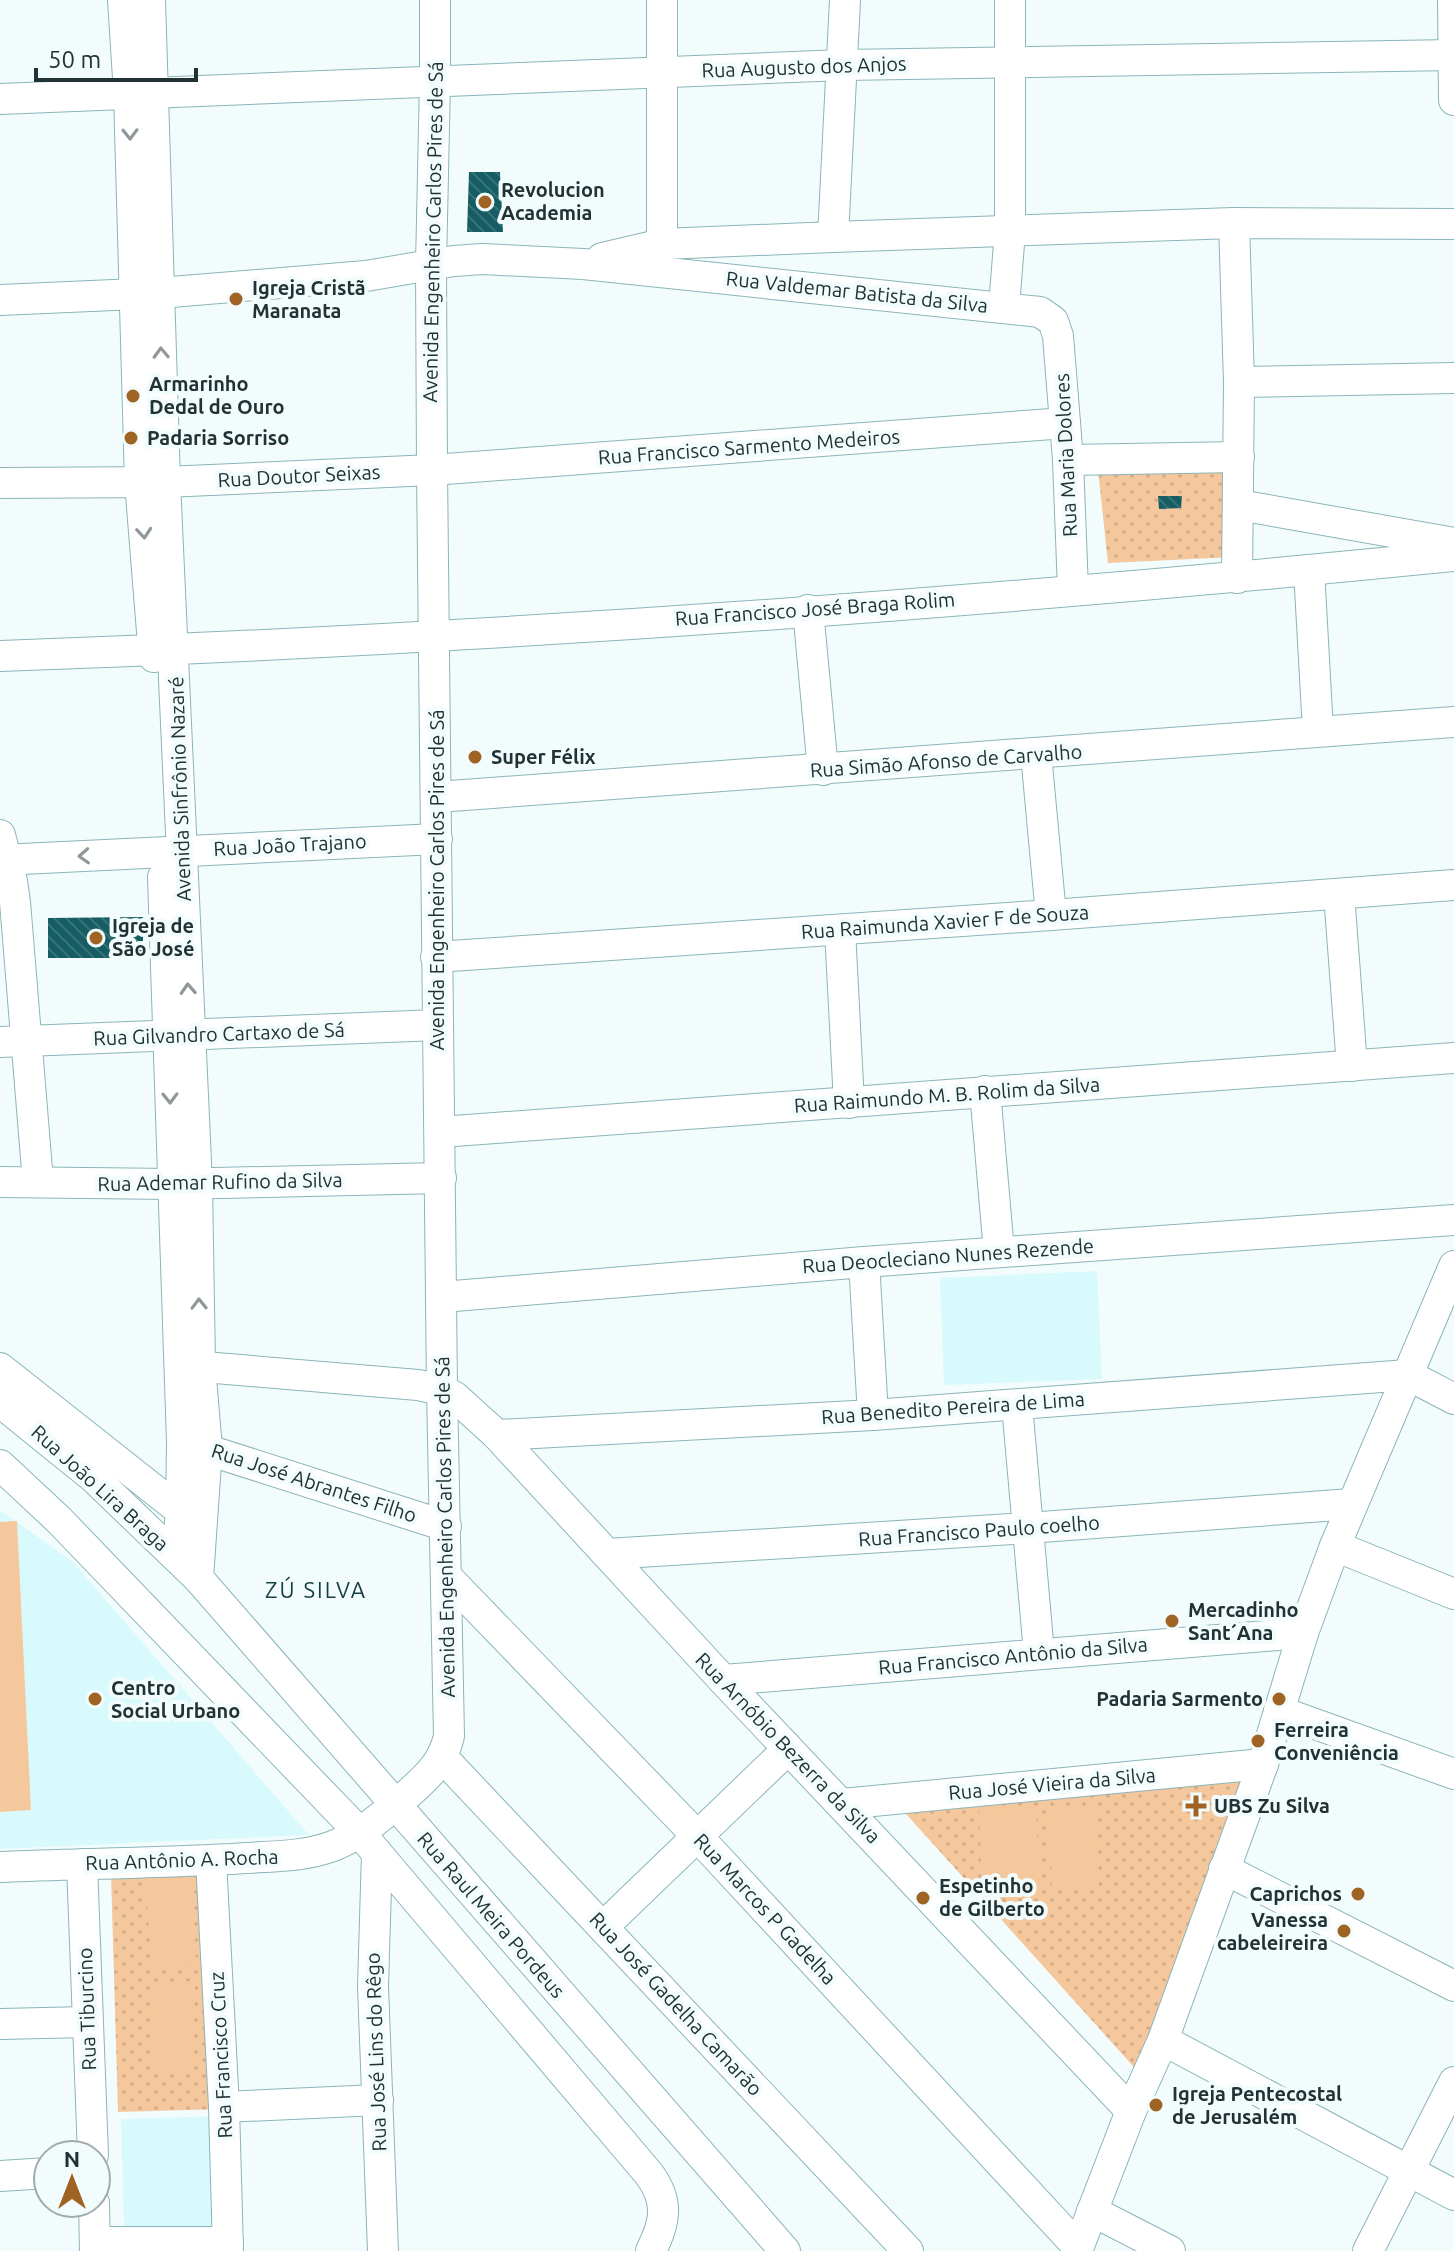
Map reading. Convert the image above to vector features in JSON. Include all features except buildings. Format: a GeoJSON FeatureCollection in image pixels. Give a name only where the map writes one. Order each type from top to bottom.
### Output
{"type":"FeatureCollection","features":[{"type":"Feature","properties":{"kind":"street","name":"Avenida Sinfrônio Nazaré"},"geometry":{"type":"LineString","coordinates":[[123,0],[142,94]]}},
{"type":"Feature","properties":{"kind":"street","name":"Avenida Sinfrônio Nazaré"},"geometry":{"type":"LineString","coordinates":[[150,0],[142,94],[146,294],[153,482],[164,651],[180,1035],[189,1365],[195,1446],[188,1567]]}},
{"type":"Feature","properties":{"kind":"street","name":"Avenida Engenheiro Carlos Pires de Sá"},"geometry":{"type":"LineString","coordinates":[[435,0],[432,470],[436,957],[449,1736],[443,1758]]}},
{"type":"Feature","properties":{"kind":"street"},"geometry":{"type":"LineString","coordinates":[[662,0],[662,244]]}},
{"type":"Feature","properties":{"kind":"street"},"geometry":{"type":"LineString","coordinates":[[833,237],[845,0]]}},
{"type":"Feature","properties":{"kind":"street","name":"Rua Valdemar Batista da Silva"},"geometry":{"type":"LineString","coordinates":[[0,300],[146,294],[366,276],[482,259],[583,264],[1004,307],[1010,231],[1010,0]]}},
{"type":"Feature","properties":{"kind":"street"},"geometry":{"type":"LineString","coordinates":[[1453,0],[1454,100]]}},
{"type":"Feature","properties":{"kind":"street","name":"Rua Augusto dos Anjos"},"geometry":{"type":"LineString","coordinates":[[0,99],[843,65],[1453,55]]}},
{"type":"Feature","properties":{"kind":"street"},"geometry":{"type":"LineString","coordinates":[[1234,223],[1239,382],[1237,578]]}},
{"type":"Feature","properties":{"kind":"street"},"geometry":{"type":"LineString","coordinates":[[583,264],[662,244],[1234,223],[1454,224]]}},
{"type":"Feature","properties":{"kind":"street","name":"Rua Maria Dolores"},"geometry":{"type":"LineString","coordinates":[[1004,307],[1040,312],[1053,321],[1058,336],[1068,460],[1073,590]]}},
{"type":"Feature","properties":{"kind":"street"},"geometry":{"type":"LineString","coordinates":[[1239,382],[1454,378]]}},
{"type":"Feature","properties":{"kind":"street","name":"Rua Francisco Sarmento Medeiros"},"geometry":{"type":"LineString","coordinates":[[432,470],[1065,423]]}},
{"type":"Feature","properties":{"kind":"street"},"geometry":{"type":"LineString","coordinates":[[1068,460],[1239,457]]}},
{"type":"Feature","properties":{"kind":"street","name":"Rua Doutor Seixas"},"geometry":{"type":"LineString","coordinates":[[0,483],[153,482],[432,470]]}},
{"type":"Feature","properties":{"kind":"street"},"geometry":{"type":"LineString","coordinates":[[1239,505],[1454,543]]}},
{"type":"Feature","properties":{"kind":"street","name":"Rua Francisco José Braga Rolim"},"geometry":{"type":"LineString","coordinates":[[0,656],[435,637],[1237,578],[1454,556]]}},
{"type":"Feature","properties":{"kind":"street"},"geometry":{"type":"LineString","coordinates":[[1309,570],[1318,731]]}},
{"type":"Feature","properties":{"kind":"street"},"geometry":{"type":"LineString","coordinates":[[808,610],[823,770]]}},
{"type":"Feature","properties":{"kind":"street","name":"Rua Simão Afonso de Carvalho"},"geometry":{"type":"LineString","coordinates":[[437,797],[1454,722]]}},
{"type":"Feature","properties":{"kind":"street"},"geometry":{"type":"LineString","coordinates":[[1036,754],[1051,915]]}},
{"type":"Feature","properties":{"kind":"street","name":"Rua João Trajano"},"geometry":{"type":"LineString","coordinates":[[2,851],[172,851],[437,839]]}},
{"type":"Feature","properties":{"kind":"street"},"geometry":{"type":"LineString","coordinates":[[2,851],[15,902],[13,1042],[38,1182]]}},
{"type":"Feature","properties":{"kind":"street","name":"Rua Raimunda Xavier F de Souza"},"geometry":{"type":"LineString","coordinates":[[436,957],[1454,885]]}},
{"type":"Feature","properties":{"kind":"street"},"geometry":{"type":"LineString","coordinates":[[1339,894],[1352,1066]]}},
{"type":"Feature","properties":{"kind":"street"},"geometry":{"type":"LineString","coordinates":[[840,930],[849,1103]]}},
{"type":"Feature","properties":{"kind":"street","name":"Rua Gilvandro Cartaxo de Sá"},"geometry":{"type":"LineString","coordinates":[[13,1042],[438,1025]]}},
{"type":"Feature","properties":{"kind":"street","name":"Rua Raimundo M. B. Rolim da Silva"},"geometry":{"type":"LineString","coordinates":[[440,1132],[1454,1058]]}},
{"type":"Feature","properties":{"kind":"street"},"geometry":{"type":"LineString","coordinates":[[985,1091],[999,1252]]}},
{"type":"Feature","properties":{"kind":"street","name":"Rua Ademar Rufino da Silva"},"geometry":{"type":"LineString","coordinates":[[0,1182],[184,1184],[441,1178]]}},
{"type":"Feature","properties":{"kind":"street","name":"Rua Deocleciano Nunes Rezende"},"geometry":{"type":"LineString","coordinates":[[442,1297],[864,1262],[1454,1220]]}},
{"type":"Feature","properties":{"kind":"street"},"geometry":{"type":"LineString","coordinates":[[864,1262],[873,1415]]}},
{"type":"Feature","properties":{"kind":"street"},"geometry":{"type":"LineString","coordinates":[[1078,2249],[1131,2111],[1163,2040],[1263,1764],[1303,1633],[1351,1504],[1454,1266]]}},
{"type":"Feature","properties":{"kind":"street"},"geometry":{"type":"LineString","coordinates":[[189,1365],[418,1385],[442,1390]]}},
{"type":"Feature","properties":{"kind":"street"},"geometry":{"type":"LineString","coordinates":[[0,1368],[192,1516]]}},
{"type":"Feature","properties":{"kind":"street"},"geometry":{"type":"LineString","coordinates":[[1408,1375],[1454,1399]]}},
{"type":"Feature","properties":{"kind":"street","name":"Rua Benedito Pereira de Lima"},"geometry":{"type":"LineString","coordinates":[[497,1435],[873,1415],[1408,1375]]}},
{"type":"Feature","properties":{"kind":"street","name":"Rua Arnóbio Bezerra da Silva"},"geometry":{"type":"LineString","coordinates":[[442,1390],[455,1397],[497,1435],[723,1680],[1131,2111]]}},
{"type":"Feature","properties":{"kind":"street","name":"Rua João Lira Braga"},"geometry":{"type":"LineString","coordinates":[[0,1402],[93,1477],[188,1567]]}},
{"type":"Feature","properties":{"kind":"street"},"geometry":{"type":"LineString","coordinates":[[1017,1405],[1039,1653]]}},
{"type":"Feature","properties":{"kind":"street","name":"Rua José Abrantes Filho"},"geometry":{"type":"LineString","coordinates":[[195,1446],[446,1526]]}},
{"type":"Feature","properties":{"kind":"street"},"geometry":{"type":"LineString","coordinates":[[0,1465],[59,1520],[368,1843],[659,2187],[664,2210],[651,2251]]}},
{"type":"Feature","properties":{"kind":"street","name":"Rua Francisco Paulo coelho"},"geometry":{"type":"LineString","coordinates":[[607,1554],[1351,1504]]}},
{"type":"Feature","properties":{"kind":"street"},"geometry":{"type":"LineString","coordinates":[[1335,1546],[1454,1594]]}},
{"type":"Feature","properties":{"kind":"street","name":"Rua Raul Meira Pordeus"},"geometry":{"type":"LineString","coordinates":[[188,1567],[785,2251]]}},
{"type":"Feature","properties":{"kind":"street","name":"Rua Marcos P Gadelha"},"geometry":{"type":"LineString","coordinates":[[447,1577],[699,1838],[1078,2249]]}},
{"type":"Feature","properties":{"kind":"street","name":"Rua Francisco Antônio da Silva"},"geometry":{"type":"LineString","coordinates":[[723,1680],[1303,1633]]}},
{"type":"Feature","properties":{"kind":"street"},"geometry":{"type":"LineString","coordinates":[[1279,1711],[1454,1774]]}},
{"type":"Feature","properties":{"kind":"street"},"geometry":{"type":"LineString","coordinates":[[603,1927],[699,1838],[788,1749]]}},
{"type":"Feature","properties":{"kind":"street","name":"Rua Antônio A. Rocha"},"geometry":{"type":"LineString","coordinates":[[0,1867],[297,1855],[333,1846],[368,1843],[394,1805],[428,1776],[443,1758]]}},
{"type":"Feature","properties":{"kind":"street","name":"Rua José Gadelha Camarão"},"geometry":{"type":"LineString","coordinates":[[443,1758],[908,2251]]}},
{"type":"Feature","properties":{"kind":"street","name":"Rua José Vieira da Silva"},"geometry":{"type":"LineString","coordinates":[[842,1804],[1263,1764]]}},
{"type":"Feature","properties":{"kind":"street","name":"Rua José Lins do Rêgo"},"geometry":{"type":"LineString","coordinates":[[368,1843],[383,2251]]}},
{"type":"Feature","properties":{"kind":"street","name":"Rua Francisco Cruz"},"geometry":{"type":"LineString","coordinates":[[211,1860],[228,2247]]}},
{"type":"Feature","properties":{"kind":"street","name":"Rua Tiburcino"},"geometry":{"type":"LineString","coordinates":[[82,1864],[92,2139]]}},
{"type":"Feature","properties":{"kind":"street"},"geometry":{"type":"LineString","coordinates":[[1224,1869],[1454,1986]]}},
{"type":"Feature","properties":{"kind":"street"},"geometry":{"type":"LineString","coordinates":[[0,2024],[87,2022]]}},
{"type":"Feature","properties":{"kind":"street"},"geometry":{"type":"LineString","coordinates":[[1163,2040],[1454,2195]]}},
{"type":"Feature","properties":{"kind":"street"},"geometry":{"type":"LineString","coordinates":[[1368,2251],[1454,2082]]}},
{"type":"Feature","properties":{"kind":"street"},"geometry":{"type":"LineString","coordinates":[[224,2107],[378,2100]]}},
{"type":"Feature","properties":{"kind":"street"},"geometry":{"type":"LineString","coordinates":[[0,2176],[32,2174]]}},
{"type":"Feature","properties":{"kind":"street"},"geometry":{"type":"LineString","coordinates":[[1092,2211],[1170,2251]]}},
{"type":"Feature","properties":{"kind":"street"},"geometry":{"type":"LineString","coordinates":[[94,2219],[95,2247],[228,2247]]}},
{"type":"Feature","properties":{"kind":"shaded area"},"geometry":{"type":"Polygon","coordinates":[[[1238,467],[1235,557],[1108,563],[1098,470],[1238,467]]]}},
{"type":"Feature","properties":{"kind":"shaded area"},"geometry":{"type":"Polygon","coordinates":[[[1097,1271],[1102,1379],[944,1385],[940,1278],[1097,1271]]]}},
{"type":"Feature","properties":{"kind":"shaded area","name":"Centro Social Urbano"},"geometry":{"type":"Polygon","coordinates":[[[0,1510],[73,1562],[309,1835],[0,1849],[0,1510]]]}},
{"type":"Feature","properties":{"kind":"shaded area"},"geometry":{"type":"Polygon","coordinates":[[[17,1521],[31,1810],[0,1812],[0,1522],[17,1521]]]}},
{"type":"Feature","properties":{"kind":"shaded area"},"geometry":{"type":"Polygon","coordinates":[[[1259,1765],[1141,2075],[889,1795],[1259,1765]]]}},
{"type":"Feature","properties":{"kind":"shaded area"},"geometry":{"type":"Polygon","coordinates":[[[1097,1806],[1099,1885],[1052,1887],[1049,1808],[1097,1806]]]}},
{"type":"Feature","properties":{"kind":"shaded area"},"geometry":{"type":"Polygon","coordinates":[[[1036,1807],[1039,1888],[982,1890],[979,1809],[1036,1807]]]}},
{"type":"Feature","properties":{"kind":"shaded area"},"geometry":{"type":"Polygon","coordinates":[[[216,1870],[223,2109],[118,2112],[111,1873],[216,1870]]]}},
{"type":"Feature","properties":{"kind":"shaded area"},"geometry":{"type":"Polygon","coordinates":[[[193,1879],[196,1965],[151,1967],[146,1882],[193,1879]]]}},
{"type":"Feature","properties":{"kind":"shaded area"},"geometry":{"type":"Polygon","coordinates":[[[195,1981],[194,2071],[153,2072],[152,1982],[195,1981]]]}},
{"type":"Feature","properties":{"kind":"shaded area"},"geometry":{"type":"Polygon","coordinates":[[[221,2116],[224,2226],[124,2228],[121,2119],[221,2116]]]}},
{"type":"Feature","properties":{"kind":"place","name":"Revolucion Academia"},"geometry":{"type":"Point","coordinates":[485,202]}},
{"type":"Feature","properties":{"kind":"place","name":"Igreja Cristã Maranata"},"geometry":{"type":"Point","coordinates":[236,299]}},
{"type":"Feature","properties":{"kind":"place","name":"Armarinho Dedal de Ouro"},"geometry":{"type":"Point","coordinates":[133,396]}},
{"type":"Feature","properties":{"kind":"place","name":"Padaria Sorriso"},"geometry":{"type":"Point","coordinates":[131,438]}},
{"type":"Feature","properties":{"kind":"place","name":"Super Félix"},"geometry":{"type":"Point","coordinates":[475,757]}},
{"type":"Feature","properties":{"kind":"place","name":"Igreja de São José"},"geometry":{"type":"Point","coordinates":[96,938]}},
{"type":"Feature","properties":{"kind":"place","name":"Mercadinho Sant´Ana"},"geometry":{"type":"Point","coordinates":[1172,1621]}},
{"type":"Feature","properties":{"kind":"place","name":"Centro Social Urbano"},"geometry":{"type":"Point","coordinates":[95,1699]}},
{"type":"Feature","properties":{"kind":"place","name":"Padaria Sarmento"},"geometry":{"type":"Point","coordinates":[1279,1699]}},
{"type":"Feature","properties":{"kind":"place","name":"Ferreira Conveniência"},"geometry":{"type":"Point","coordinates":[1258,1741]}},
{"type":"Feature","properties":{"kind":"place","name":"UBS Zu Silva"},"geometry":{"type":"Point","coordinates":[1196,1806]}},
{"type":"Feature","properties":{"kind":"place","name":"Caprichos"},"geometry":{"type":"Point","coordinates":[1358,1894]}},
{"type":"Feature","properties":{"kind":"place","name":"Espetinho de Gilberto"},"geometry":{"type":"Point","coordinates":[923,1898]}},
{"type":"Feature","properties":{"kind":"place","name":"Vanessa cabeleireira"},"geometry":{"type":"Point","coordinates":[1344,1931]}},
{"type":"Feature","properties":{"kind":"place","name":"Igreja Pentecostal de Jerusalém"},"geometry":{"type":"Point","coordinates":[1156,2105]}},
{"type":"Feature","properties":{"kind":"district","name":"ZÚ SILVA"},"geometry":{"type":"Point","coordinates":[316,1590]}}]}
